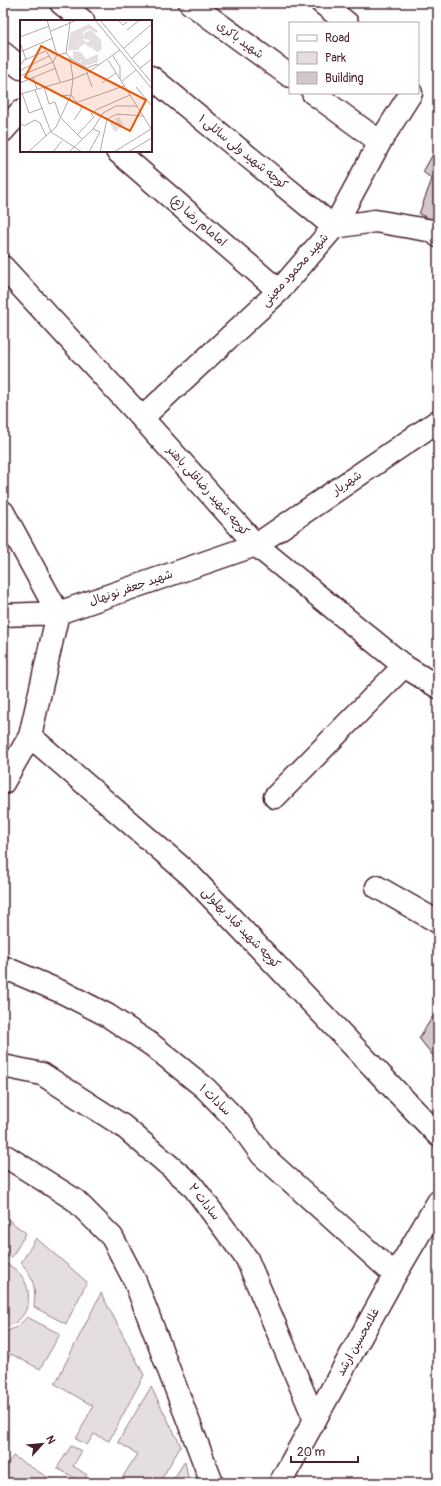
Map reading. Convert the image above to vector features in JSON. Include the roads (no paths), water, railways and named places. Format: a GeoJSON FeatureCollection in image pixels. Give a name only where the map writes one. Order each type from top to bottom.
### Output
{"type":"FeatureCollection","features":[{"type":"Feature","properties":{"kind":"street"},"geometry":{"type":"LineString","coordinates":[[61,3],[82,20]]}},
{"type":"Feature","properties":{"kind":"street","name":"شهید باکری"},"geometry":{"type":"LineString","coordinates":[[190,3],[289,75]]}},
{"type":"Feature","properties":{"kind":"street"},"geometry":{"type":"LineString","coordinates":[[322,3],[346,22]]}},
{"type":"Feature","properties":{"kind":"street"},"geometry":{"type":"LineString","coordinates":[[3,53],[20,67]]}},
{"type":"Feature","properties":{"kind":"street","name":"کوچه شهید ولی سائلی ۱"},"geometry":{"type":"LineString","coordinates":[[152,78],[334,227]]}},
{"type":"Feature","properties":{"kind":"street"},"geometry":{"type":"LineString","coordinates":[[314,94],[380,142]]}},
{"type":"Feature","properties":{"kind":"street","name":"شهید محمود معینی"},"geometry":{"type":"LineString","coordinates":[[142,418],[279,292],[334,227],[380,142],[410,94]]}},
{"type":"Feature","properties":{"kind":"street"},"geometry":{"type":"LineString","coordinates":[[3,131],[20,112]]}},
{"type":"Feature","properties":{"kind":"street","name":"امامام رضا (ع)"},"geometry":{"type":"LineString","coordinates":[[118,152],[279,292]]}},
{"type":"Feature","properties":{"kind":"street"},"geometry":{"type":"LineString","coordinates":[[334,227],[375,221],[436,232]]}},
{"type":"Feature","properties":{"kind":"street","name":"کوچه شهید رضاقلی باهنر"},"geometry":{"type":"LineString","coordinates":[[3,267],[256,545],[404,666],[438,687]]}},
{"type":"Feature","properties":{"kind":"street","name":"شهریار"},"geometry":{"type":"LineString","coordinates":[[256,545],[438,421]]}},
{"type":"Feature","properties":{"kind":"street"},"geometry":{"type":"LineString","coordinates":[[3,512],[58,613],[30,736],[3,783]]}},
{"type":"Feature","properties":{"kind":"street","name":"شهید جعفر نونهال"},"geometry":{"type":"LineString","coordinates":[[3,615],[58,613],[256,545]]}},
{"type":"Feature","properties":{"kind":"street"},"geometry":{"type":"LineString","coordinates":[[275,797],[404,666]]}},
{"type":"Feature","properties":{"kind":"street","name":"کوچه شهید قباد بهلولی"},"geometry":{"type":"LineString","coordinates":[[30,736],[190,875],[438,1134]]}},
{"type":"Feature","properties":{"kind":"street"},"geometry":{"type":"LineString","coordinates":[[377,887],[438,922]]}},
{"type":"Feature","properties":{"kind":"street","name":"سادات ۱"},"geometry":{"type":"LineString","coordinates":[[3,967],[64,993],[107,1015],[158,1050],[205,1088],[239,1123],[262,1155],[395,1275]]}},
{"type":"Feature","properties":{"kind":"street","name":"سادات ۲"},"geometry":{"type":"LineString","coordinates":[[3,1066],[42,1074],[123,1126],[192,1185],[247,1260],[315,1420]]}},
{"type":"Feature","properties":{"kind":"street"},"geometry":{"type":"LineString","coordinates":[[3,1156],[7,1157],[75,1200],[112,1237],[135,1281],[212,1483]]}},
{"type":"Feature","properties":{"kind":"street","name":"غلامحسین ارشد"},"geometry":{"type":"LineString","coordinates":[[280,1483],[395,1275],[438,1202]]}}]}
